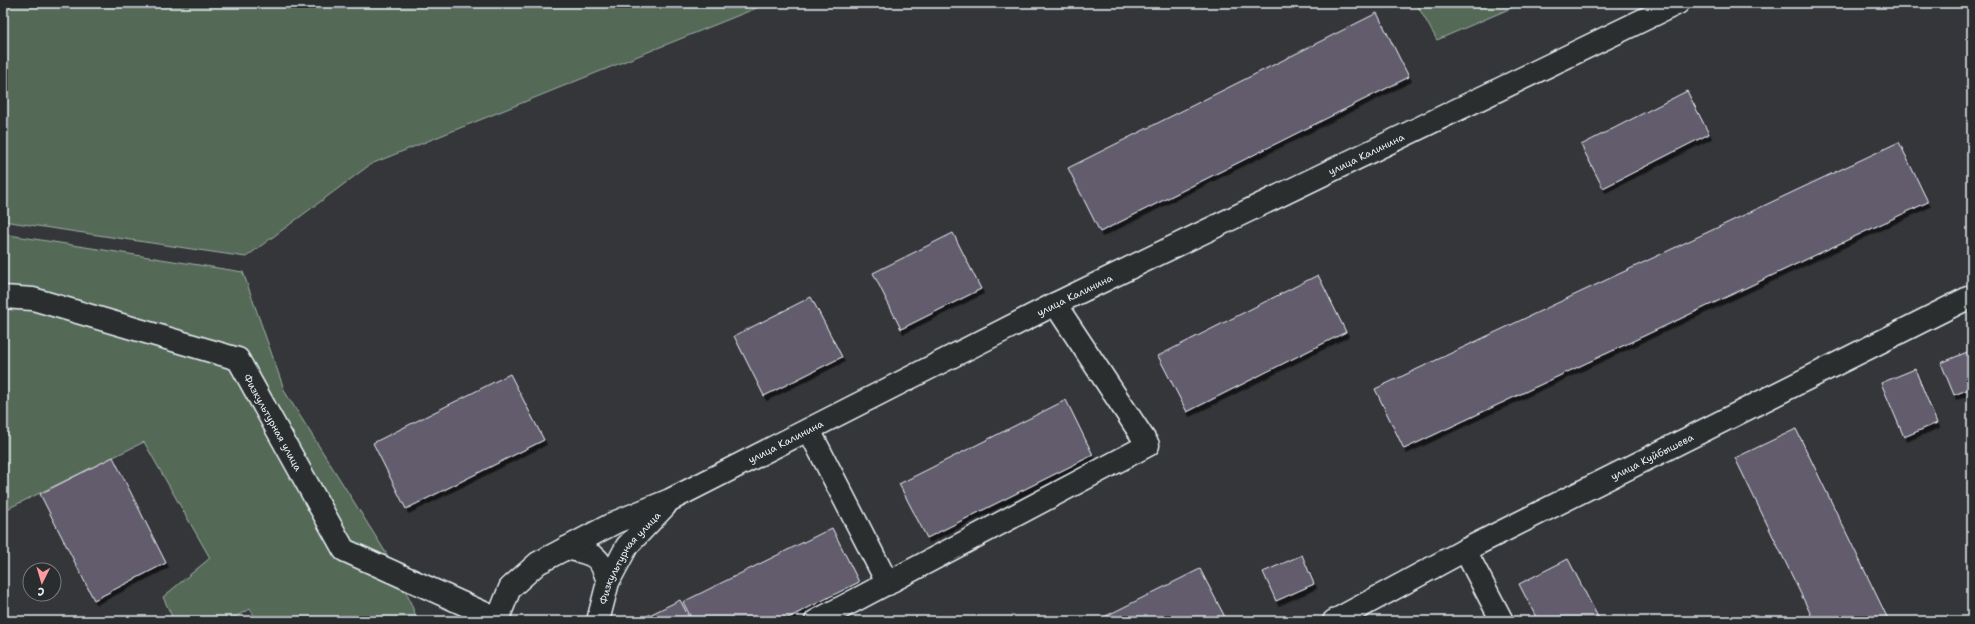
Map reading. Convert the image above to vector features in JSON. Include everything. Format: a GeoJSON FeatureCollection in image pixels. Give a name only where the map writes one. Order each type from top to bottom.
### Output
{"type":"FeatureCollection","features":[{"type":"Feature","properties":{"kind":"street","name":"улица Калинина"},"geometry":{"type":"LineString","coordinates":[[497,620],[510,588],[538,563],[566,548],[616,522],[670,500],[1055,304],[1678,3]]}},
{"type":"Feature","properties":{"kind":"street","name":"улица Куйбышева"},"geometry":{"type":"LineString","coordinates":[[1334,621],[1465,550],[1972,296]]}},
{"type":"Feature","properties":{"kind":"street","name":"Физкультурная улица"},"geometry":{"type":"LineString","coordinates":[[3,297],[34,299],[238,359],[344,550],[497,620]]}},
{"type":"Feature","properties":{"kind":"street"},"geometry":{"type":"LineString","coordinates":[[816,621],[1148,445],[1055,304]]}},
{"type":"Feature","properties":{"kind":"street"},"geometry":{"type":"LineString","coordinates":[[809,430],[888,584]]}},
{"type":"Feature","properties":{"kind":"street","name":"Физкультурная улица"},"geometry":{"type":"LineString","coordinates":[[598,621],[608,582],[627,546],[670,500]]}},
{"type":"Feature","properties":{"kind":"street"},"geometry":{"type":"LineString","coordinates":[[566,548],[590,554],[603,565],[608,582]]}},
{"type":"Feature","properties":{"kind":"street"},"geometry":{"type":"LineString","coordinates":[[1465,550],[1502,621]]}},
{"type":"Feature","properties":{"kind":"green space"},"geometry":{"type":"Polygon","coordinates":[[[7,3],[769,3],[371,164],[246,257],[3,221],[3,9],[7,3]]]}},
{"type":"Feature","properties":{"kind":"green space"},"geometry":{"type":"Polygon","coordinates":[[[1416,3],[1523,3],[1437,40],[1416,3]]]}},
{"type":"Feature","properties":{"kind":"green space"},"geometry":{"type":"Polygon","coordinates":[[[3,234],[243,272],[285,392],[398,572],[418,621],[257,621],[250,609],[227,621],[174,621],[163,597],[210,558],[144,442],[3,511],[3,234]]]}},
{"type":"Feature","properties":{"kind":"building"},"geometry":{"type":"Polygon","coordinates":[[[1377,13],[1409,77],[1100,232],[1068,168],[1377,13]]]}},
{"type":"Feature","properties":{"kind":"building"},"geometry":{"type":"Polygon","coordinates":[[[1687,91],[1709,134],[1603,188],[1581,145],[1687,91]]]}},
{"type":"Feature","properties":{"kind":"building"},"geometry":{"type":"Polygon","coordinates":[[[1899,142],[1928,202],[1404,449],[1375,389],[1899,142]]]}},
{"type":"Feature","properties":{"kind":"building"},"geometry":{"type":"Polygon","coordinates":[[[953,233],[981,289],[901,329],[873,273],[953,233]]]}},
{"type":"Feature","properties":{"kind":"building"},"geometry":{"type":"Polygon","coordinates":[[[1318,275],[1346,332],[1187,412],[1158,356],[1318,275]]]}},
{"type":"Feature","properties":{"kind":"building"},"geometry":{"type":"Polygon","coordinates":[[[811,297],[842,357],[764,396],[734,336],[811,297]]]}},
{"type":"Feature","properties":{"kind":"building"},"geometry":{"type":"Polygon","coordinates":[[[1972,350],[1972,388],[1954,395],[1941,363],[1972,350]]]}},
{"type":"Feature","properties":{"kind":"building"},"geometry":{"type":"Polygon","coordinates":[[[1915,369],[1937,423],[1904,437],[1881,383],[1915,369]]]}},
{"type":"Feature","properties":{"kind":"building"},"geometry":{"type":"Polygon","coordinates":[[[510,374],[544,440],[406,509],[373,443],[510,374]]]}},
{"type":"Feature","properties":{"kind":"building"},"geometry":{"type":"Polygon","coordinates":[[[1066,400],[1093,455],[927,538],[899,484],[1066,400]]]}},
{"type":"Feature","properties":{"kind":"building"},"geometry":{"type":"Polygon","coordinates":[[[1796,429],[1889,621],[1814,621],[1735,458],[1796,429]]]}},
{"type":"Feature","properties":{"kind":"building"},"geometry":{"type":"Polygon","coordinates":[[[113,457],[166,563],[94,600],[40,494],[113,457]]]}},
{"type":"Feature","properties":{"kind":"building"},"geometry":{"type":"Polygon","coordinates":[[[832,528],[859,582],[782,621],[693,621],[683,602],[832,528]]]}},
{"type":"Feature","properties":{"kind":"building"},"geometry":{"type":"Polygon","coordinates":[[[1302,555],[1314,584],[1276,601],[1263,572],[1302,555]]]}},
{"type":"Feature","properties":{"kind":"building"},"geometry":{"type":"Polygon","coordinates":[[[1568,559],[1600,621],[1538,621],[1519,584],[1568,559]]]}},
{"type":"Feature","properties":{"kind":"building"},"geometry":{"type":"Polygon","coordinates":[[[1200,569],[1227,621],[1096,621],[1200,569]]]}},
{"type":"Feature","properties":{"kind":"building"},"geometry":{"type":"Polygon","coordinates":[[[680,600],[691,621],[637,621],[680,600]]]}}]}
